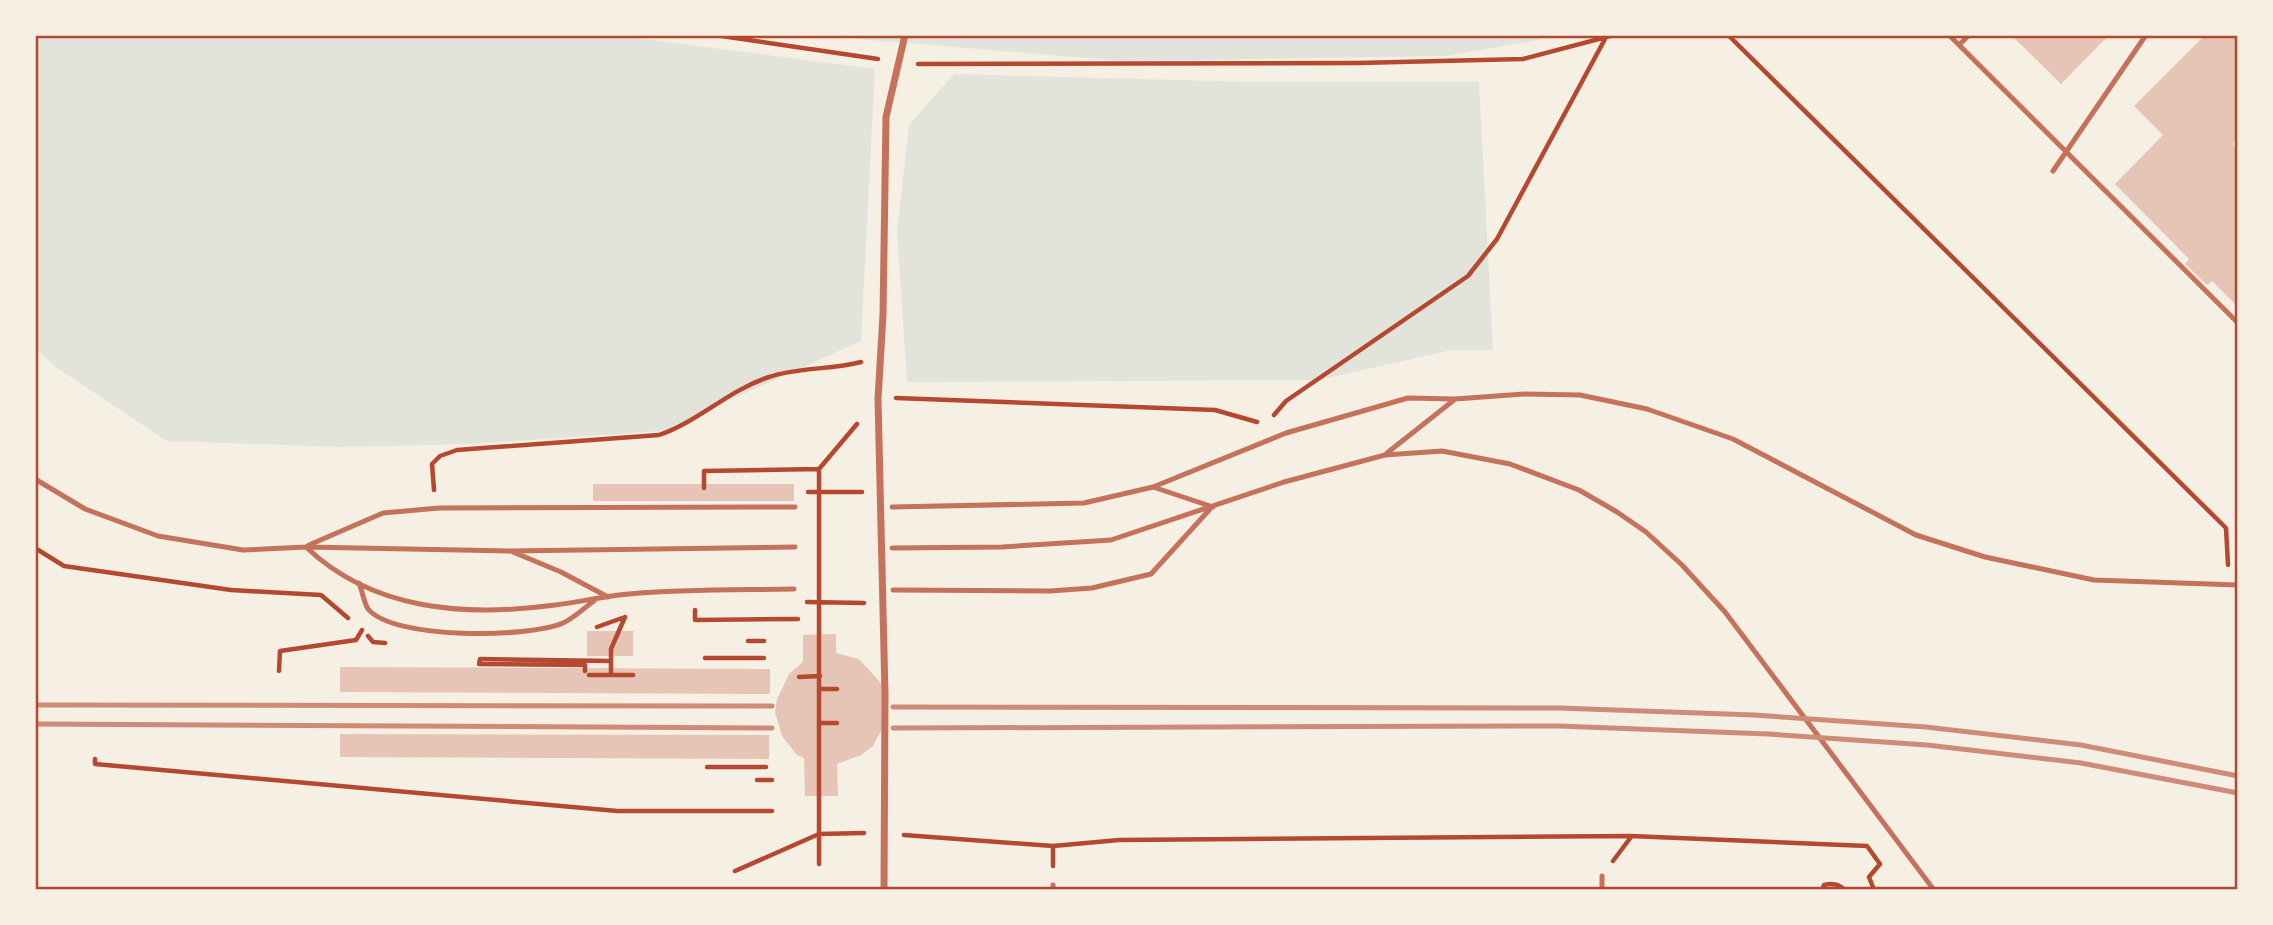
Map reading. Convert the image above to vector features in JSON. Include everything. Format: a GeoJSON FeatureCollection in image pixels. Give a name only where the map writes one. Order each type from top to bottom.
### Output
{"type":"FeatureCollection","features":[{"type":"Feature","properties":{"kind":"street"},"geometry":{"type":"LineString","coordinates":[[884,890],[885,694],[878,400],[882,356],[886,117],[905,35]]}},
{"type":"Feature","properties":{"kind":"lane"},"geometry":{"type":"LineString","coordinates":[[1949,35],[2238,323]]}},
{"type":"Feature","properties":{"kind":"lane"},"geometry":{"type":"LineString","coordinates":[[1959,45],[1969,35]]}},
{"type":"Feature","properties":{"kind":"lane"},"geometry":{"type":"LineString","coordinates":[[2053,171],[2146,35]]}},
{"type":"Feature","properties":{"kind":"lane"},"geometry":{"type":"LineString","coordinates":[[892,507],[1084,503],[1153,487],[1286,433],[1408,398],[1455,400],[1524,394],[1580,396],[1647,409],[1732,439],[1916,535],[1985,557],[2094,580],[2238,585]]}},
{"type":"Feature","properties":{"kind":"lane"},"geometry":{"type":"LineString","coordinates":[[1385,455],[1455,400]]}},
{"type":"Feature","properties":{"kind":"lane"},"geometry":{"type":"LineString","coordinates":[[892,548],[1002,547],[1111,540],[1284,482],[1385,455],[1442,451],[1510,464],[1579,490],[1646,532],[1725,612],[1934,890]]}},
{"type":"Feature","properties":{"kind":"lane"},"geometry":{"type":"LineString","coordinates":[[35,479],[85,509],[158,536],[243,550],[306,547],[510,551],[795,547]]}},
{"type":"Feature","properties":{"kind":"lane"},"geometry":{"type":"LineString","coordinates":[[1153,487],[1213,507]]}},
{"type":"Feature","properties":{"kind":"lane"},"geometry":{"type":"LineString","coordinates":[[306,547],[383,513],[439,508],[795,507]]}},
{"type":"Feature","properties":{"kind":"lane"},"geometry":{"type":"LineString","coordinates":[[892,590],[1064,590],[1092,588],[1151,574],[1213,507]]}},
{"type":"Feature","properties":{"kind":"lane"},"geometry":{"type":"LineString","coordinates":[[306,547],[327,566],[359,583],[390,599],[421,607],[523,609],[662,592],[794,589]]}},
{"type":"Feature","properties":{"kind":"lane"},"geometry":{"type":"LineString","coordinates":[[510,551],[561,572],[610,598]]}},
{"type":"Feature","properties":{"kind":"lane"},"geometry":{"type":"LineString","coordinates":[[359,583],[368,609],[389,622],[421,632],[525,632],[563,623],[597,600]]}},
{"type":"Feature","properties":{"kind":"lane"},"geometry":{"type":"LineString","coordinates":[[1602,876],[1602,890]]}},
{"type":"Feature","properties":{"kind":"path"},"geometry":{"type":"LineString","coordinates":[[715,35],[862,55],[898,64],[1345,63],[1523,59],[1614,35]]}},
{"type":"Feature","properties":{"kind":"path"},"geometry":{"type":"LineString","coordinates":[[1728,35],[2226,528],[2229,585]]}},
{"type":"Feature","properties":{"kind":"path"},"geometry":{"type":"LineString","coordinates":[[819,863],[819,469],[878,400],[917,397],[1215,410],[1266,425],[1286,401],[1468,276],[1497,239],[1605,39]]}},
{"type":"Feature","properties":{"kind":"path"},"geometry":{"type":"LineString","coordinates":[[438,491],[432,490],[432,464],[440,456],[457,450],[659,435],[687,426],[744,387],[772,376],[838,368],[882,356]]}},
{"type":"Feature","properties":{"kind":"path"},"geometry":{"type":"LineString","coordinates":[[704,492],[704,471],[819,469]]}},
{"type":"Feature","properties":{"kind":"path"},"geometry":{"type":"LineString","coordinates":[[35,548],[64,566],[230,590],[321,595],[363,632],[356,640],[280,652],[279,671]]}},
{"type":"Feature","properties":{"kind":"path"},"geometry":{"type":"LineString","coordinates":[[696,602],[695,620],[799,619]]}},
{"type":"Feature","properties":{"kind":"path"},"geometry":{"type":"LineString","coordinates":[[748,641],[764,641]]}},
{"type":"Feature","properties":{"kind":"path"},"geometry":{"type":"LineString","coordinates":[[611,649],[611,675]]}},
{"type":"Feature","properties":{"kind":"path"},"geometry":{"type":"LineString","coordinates":[[705,658],[764,658]]}},
{"type":"Feature","properties":{"kind":"path"},"geometry":{"type":"LineString","coordinates":[[611,661],[480,659],[479,664],[585,665],[587,673],[633,675]]}},
{"type":"Feature","properties":{"kind":"path"},"geometry":{"type":"LineString","coordinates":[[799,677],[820,676]]}},
{"type":"Feature","properties":{"kind":"path"},"geometry":{"type":"LineString","coordinates":[[820,689],[837,689]]}},
{"type":"Feature","properties":{"kind":"path"},"geometry":{"type":"LineString","coordinates":[[820,723],[837,723]]}},
{"type":"Feature","properties":{"kind":"path"},"geometry":{"type":"LineString","coordinates":[[95,759],[95,764],[617,811],[772,810]]}},
{"type":"Feature","properties":{"kind":"path"},"geometry":{"type":"LineString","coordinates":[[707,767],[766,767]]}},
{"type":"Feature","properties":{"kind":"path"},"geometry":{"type":"LineString","coordinates":[[757,780],[772,780]]}},
{"type":"Feature","properties":{"kind":"path"},"geometry":{"type":"LineString","coordinates":[[735,871],[819,834],[883,833],[1054,846],[1119,840],[1631,836],[1867,846],[1880,864],[1869,877],[1874,890]]}},
{"type":"Feature","properties":{"kind":"path"},"geometry":{"type":"LineString","coordinates":[[1602,876],[1631,836]]}},
{"type":"Feature","properties":{"kind":"path"},"geometry":{"type":"LineString","coordinates":[[1053,887],[1054,846]]}},
{"type":"Feature","properties":{"kind":"path"},"geometry":{"type":"LineString","coordinates":[[1822,890],[1824,885],[1830,883],[1838,884],[1845,890]]}},
{"type":"Feature","properties":{"kind":"shaded area"},"geometry":{"type":"Polygon","coordinates":[[[35,35],[613,35],[875,69],[861,341],[662,431],[472,444],[341,447],[167,441],[53,365],[35,347],[35,35]]]}},
{"type":"Feature","properties":{"kind":"shaded area"},"geometry":{"type":"Polygon","coordinates":[[[809,35],[1566,35],[1447,56],[1123,61],[809,35]]]}},
{"type":"Feature","properties":{"kind":"shaded area"},"geometry":{"type":"Polygon","coordinates":[[[954,74],[1256,82],[1479,82],[1493,350],[1452,350],[1319,380],[907,382],[897,231],[909,125],[954,74]]]}},
{"type":"Feature","properties":{"kind":"building"},"geometry":{"type":"Polygon","coordinates":[[[2011,35],[2109,35],[2061,84],[2011,35]]]}},
{"type":"Feature","properties":{"kind":"building"},"geometry":{"type":"Polygon","coordinates":[[[2205,35],[2238,35],[2238,139],[2233,144],[2238,149],[2238,307],[2212,281],[2207,285],[2185,264],[2189,259],[2115,184],[2163,135],[2134,106],[2205,35]]]}},
{"type":"Feature","properties":{"kind":"building"},"geometry":{"type":"Polygon","coordinates":[[[593,484],[794,484],[794,501],[593,501],[593,484]]]}},
{"type":"Feature","properties":{"kind":"building"},"geometry":{"type":"Polygon","coordinates":[[[587,631],[633,631],[633,656],[587,656],[587,631]]]}},
{"type":"Feature","properties":{"kind":"building"},"geometry":{"type":"Polygon","coordinates":[[[836,634],[836,653],[859,659],[881,683],[885,694],[886,721],[873,746],[861,755],[837,764],[838,796],[805,796],[804,758],[797,755],[782,736],[775,712],[777,699],[789,674],[803,662],[803,635],[836,634]]]}},
{"type":"Feature","properties":{"kind":"building"},"geometry":{"type":"Polygon","coordinates":[[[340,667],[770,669],[770,694],[340,692],[340,667]]]}},
{"type":"Feature","properties":{"kind":"building"},"geometry":{"type":"Polygon","coordinates":[[[340,734],[769,735],[769,759],[340,757],[340,734]]]}},
{"type":"Feature","properties":{"kind":"railway"},"geometry":{"type":"LineString","coordinates":[[35,705],[772,706]]}},
{"type":"Feature","properties":{"kind":"railway"},"geometry":{"type":"LineString","coordinates":[[893,707],[1559,708],[1754,715],[1926,727],[2081,745],[2238,776]]}},
{"type":"Feature","properties":{"kind":"railway"},"geometry":{"type":"LineString","coordinates":[[35,724],[772,728]]}},
{"type":"Feature","properties":{"kind":"railway"},"geometry":{"type":"LineString","coordinates":[[893,728],[1559,726],[1768,734],[1927,745],[2081,763],[2238,793]]}}]}
